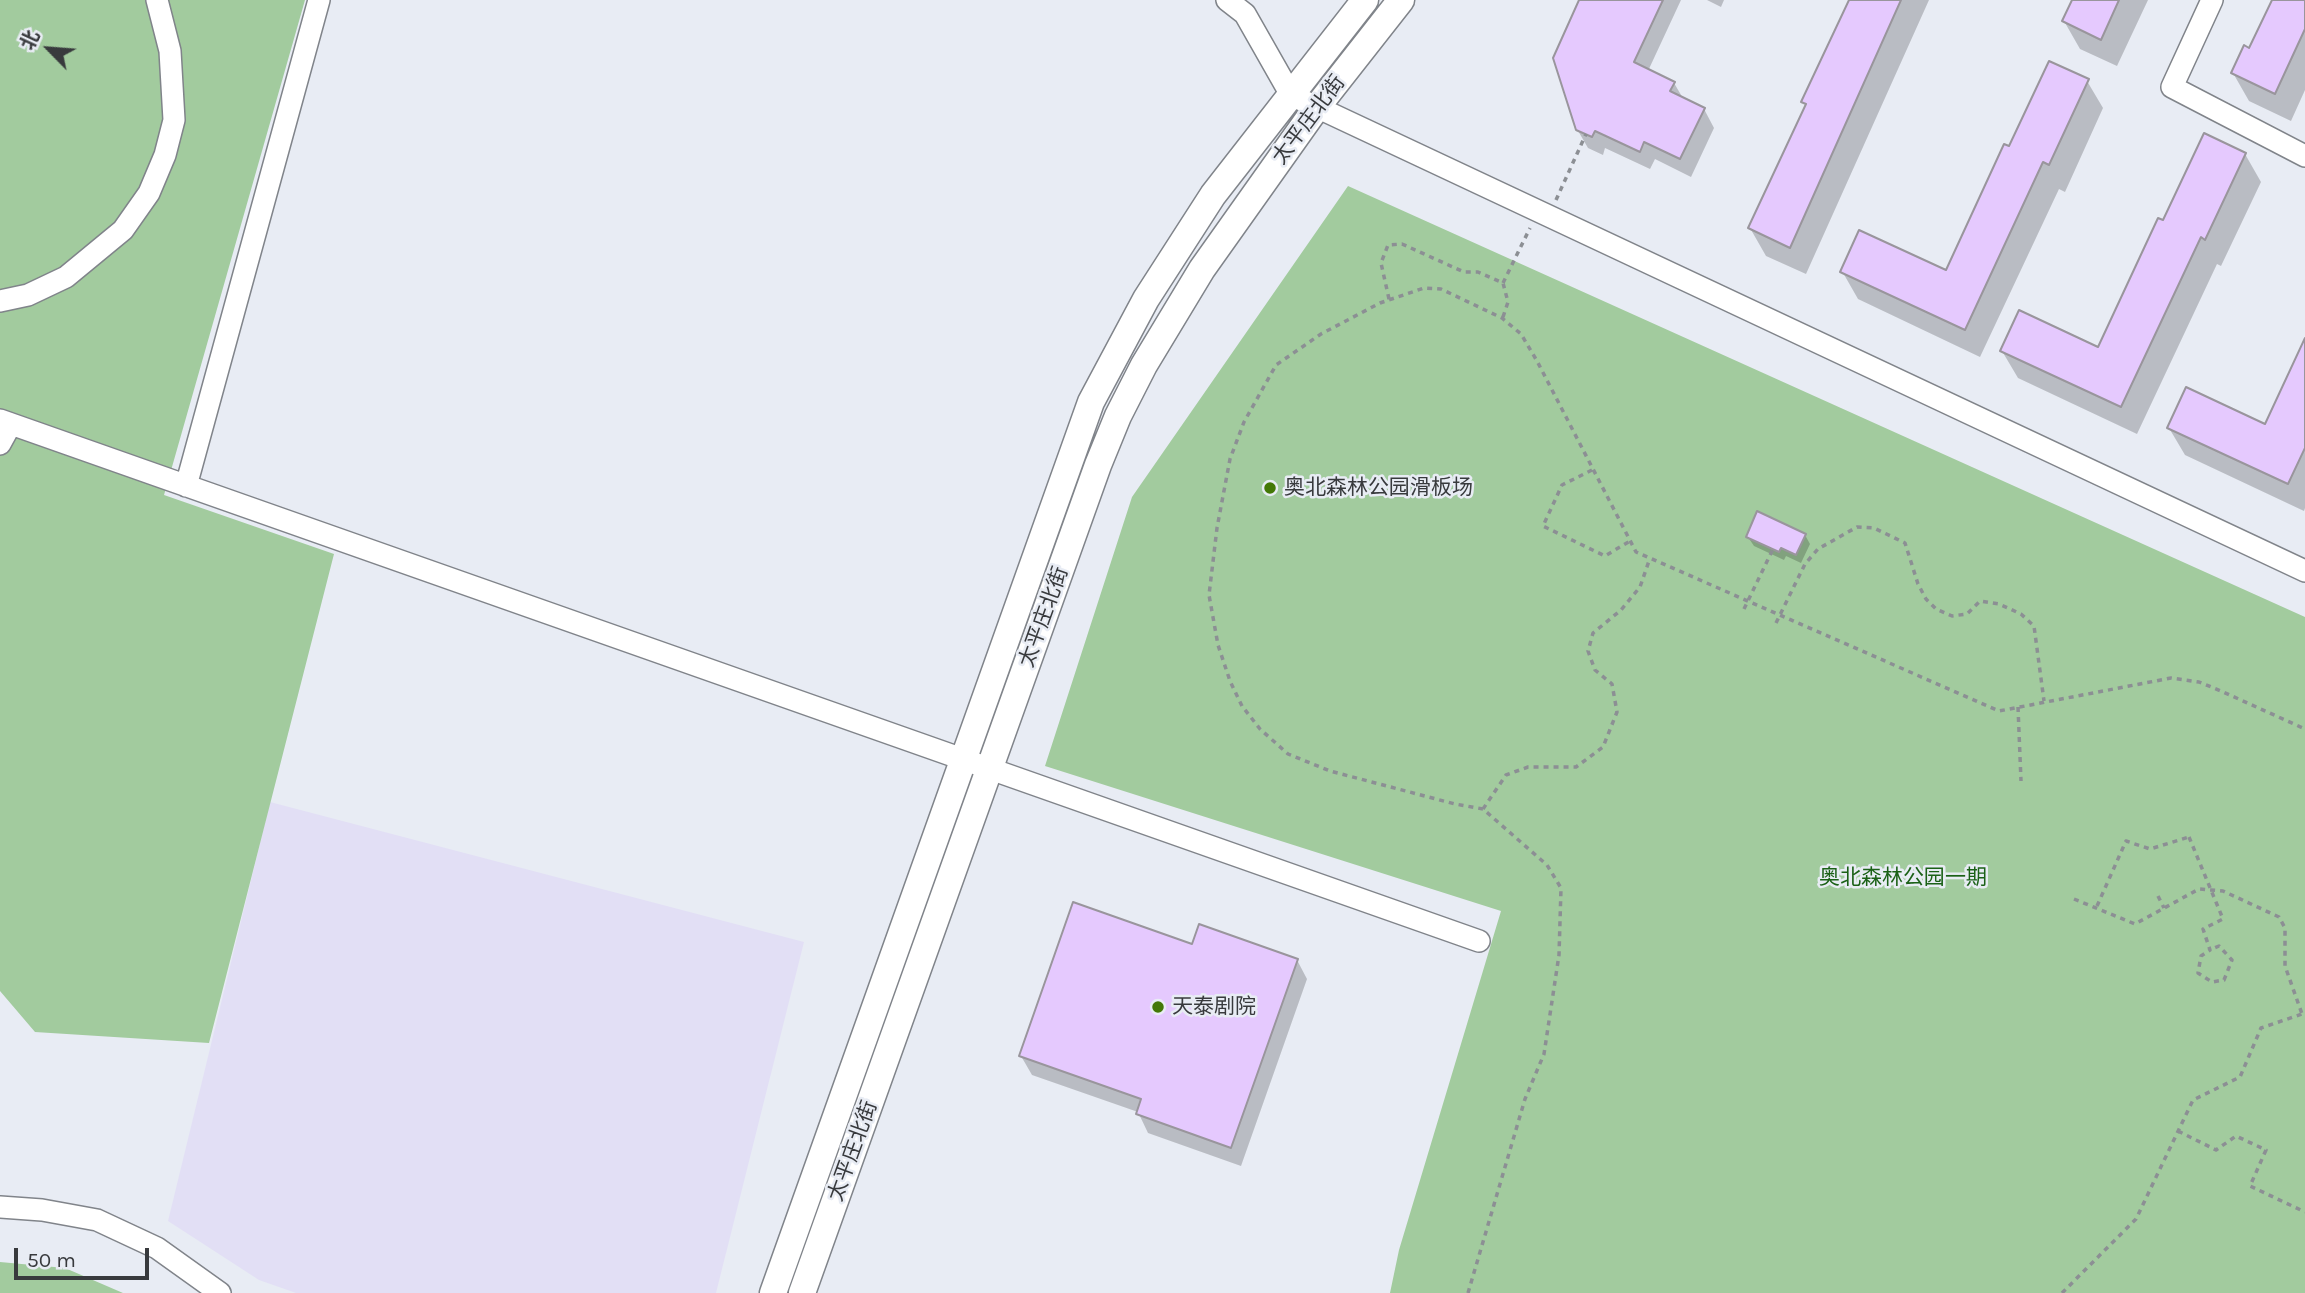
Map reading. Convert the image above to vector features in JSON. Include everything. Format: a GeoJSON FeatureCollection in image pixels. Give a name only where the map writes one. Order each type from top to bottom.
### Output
{"type":"FeatureCollection","features":[{"type":"Feature","properties":{"kind":"main road","name":"太平庄北街"},"geometry":{"type":"LineString","coordinates":[[773,1293],[1096,391],[1117,348],[1175,251],[1251,143],[1365,0]]}},
{"type":"Feature","properties":{"kind":"main road","name":"太平庄北街"},"geometry":{"type":"LineString","coordinates":[[802,1293],[1118,416],[1149,355],[1202,269],[1317,107],[1401,0]]}},
{"type":"Feature","properties":{"kind":"street"},"geometry":{"type":"LineString","coordinates":[[0,301],[28,295],[66,276],[123,230],[149,193],[165,155],[173,120],[170,51],[157,0]]}},
{"type":"Feature","properties":{"kind":"street"},"geometry":{"type":"LineString","coordinates":[[186,486],[319,0]]}},
{"type":"Feature","properties":{"kind":"street"},"geometry":{"type":"LineString","coordinates":[[1227,0],[1245,14],[1291,95],[2305,571]]}},
{"type":"Feature","properties":{"kind":"street"},"geometry":{"type":"LineString","coordinates":[[2212,0],[2172,87],[2305,156]]}},
{"type":"Feature","properties":{"kind":"street"},"geometry":{"type":"LineString","coordinates":[[0,444],[5,422],[1479,941]]}},
{"type":"Feature","properties":{"kind":"street"},"geometry":{"type":"LineString","coordinates":[[0,1208],[43,1210],[97,1220],[157,1248],[220,1293]]}},
{"type":"Feature","properties":{"kind":"path"},"geometry":{"type":"LineString","coordinates":[[1502,318],[1508,302],[1503,283],[1586,134]]}},
{"type":"Feature","properties":{"kind":"path"},"geometry":{"type":"LineString","coordinates":[[1389,299],[1381,263],[1388,245],[1402,244],[1464,272],[1478,272],[1503,283]]}},
{"type":"Feature","properties":{"kind":"path"},"geometry":{"type":"LineString","coordinates":[[1468,1293],[1525,1099],[1544,1054],[1559,956],[1560,888],[1547,865],[1483,808],[1455,804],[1330,771],[1288,754],[1260,729],[1242,706],[1217,645],[1209,595],[1217,528],[1230,459],[1244,422],[1276,365],[1321,334],[1389,299],[1424,288],[1441,289],[1502,318],[1521,334],[1537,361],[1636,552],[2000,711],[2171,678],[2199,682],[2305,729]]}},
{"type":"Feature","properties":{"kind":"path"},"geometry":{"type":"LineString","coordinates":[[1592,470],[1562,485],[1543,526],[1605,556],[1630,541]]}},
{"type":"Feature","properties":{"kind":"path"},"geometry":{"type":"LineString","coordinates":[[1776,624],[1783,616],[1805,564],[1818,549],[1857,527],[1874,528],[1905,543],[1918,584],[1926,599],[1936,609],[1952,615],[1967,614],[1980,601],[1999,604],[2021,614],[2034,626],[2044,701]]}},
{"type":"Feature","properties":{"kind":"path"},"geometry":{"type":"LineString","coordinates":[[1744,609],[1773,549]]}},
{"type":"Feature","properties":{"kind":"path"},"geometry":{"type":"LineString","coordinates":[[1483,808],[1506,775],[1528,767],[1576,767],[1603,747],[1617,712],[1612,684],[1595,670],[1588,651],[1593,633],[1621,610],[1640,587],[1650,558]]}},
{"type":"Feature","properties":{"kind":"path"},"geometry":{"type":"LineString","coordinates":[[2018,707],[2021,781]]}},
{"type":"Feature","properties":{"kind":"path"},"geometry":{"type":"LineString","coordinates":[[2096,906],[2126,841],[2150,849],[2189,837],[2223,919],[2203,929],[2210,950]]}},
{"type":"Feature","properties":{"kind":"path"},"geometry":{"type":"LineString","coordinates":[[2064,1293],[2136,1219],[2193,1100],[2240,1077],[2261,1028],[2304,1014],[2286,966],[2285,928],[2279,917],[2223,891],[2199,889],[2135,924],[2074,899]]}},
{"type":"Feature","properties":{"kind":"path"},"geometry":{"type":"LineString","coordinates":[[2158,895],[2164,908]]}},
{"type":"Feature","properties":{"kind":"path"},"geometry":{"type":"LineString","coordinates":[[2219,946],[2232,960],[2224,980],[2213,982],[2198,973],[2201,956],[2210,950],[2219,946]]}},
{"type":"Feature","properties":{"kind":"path"},"geometry":{"type":"LineString","coordinates":[[2178,1131],[2216,1150],[2236,1136],[2266,1150],[2250,1186],[2305,1212]]}},
{"type":"Feature","properties":{"kind":"shaded area"},"geometry":{"type":"Polygon","coordinates":[[[270,802],[804,942],[716,1293],[296,1293],[259,1280],[168,1221],[270,802]]]}},
{"type":"Feature","properties":{"kind":"green space"},"geometry":{"type":"Polygon","coordinates":[[[0,0],[305,0],[164,495],[334,554],[209,1043],[35,1032],[0,991],[0,0]]]}},
{"type":"Feature","properties":{"kind":"green space","name":"奥北森林公园一期"},"geometry":{"type":"Polygon","coordinates":[[[1348,186],[2305,617],[2305,1293],[1390,1293],[1399,1250],[1501,911],[1045,766],[1132,497],[1348,186]]]}},
{"type":"Feature","properties":{"kind":"green space"},"geometry":{"type":"Polygon","coordinates":[[[0,1262],[65,1268],[123,1293],[0,1293],[0,1262]]]}},
{"type":"Feature","properties":{"kind":"building"},"geometry":{"type":"Polygon","coordinates":[[[1579,0],[1663,0],[1634,62],[1675,82],[1670,91],[1705,108],[1680,159],[1644,142],[1640,152],[1595,131],[1592,137],[1576,130],[1553,58],[1579,0]]]}},
{"type":"Feature","properties":{"kind":"building"},"geometry":{"type":"Polygon","coordinates":[[[1849,0],[1901,0],[1790,248],[1748,228],[1806,104],[1801,102],[1849,0]]]}},
{"type":"Feature","properties":{"kind":"building"},"geometry":{"type":"Polygon","coordinates":[[[2072,0],[2119,0],[2101,40],[2062,21],[2072,0]]]}},
{"type":"Feature","properties":{"kind":"building"},"geometry":{"type":"Polygon","coordinates":[[[2272,0],[2305,0],[2305,29],[2275,94],[2231,73],[2244,45],[2249,48],[2272,0]]]}},
{"type":"Feature","properties":{"kind":"building"},"geometry":{"type":"Polygon","coordinates":[[[2049,61],[2089,79],[2049,165],[2043,162],[1965,330],[1840,272],[1859,230],[1946,270],[2004,144],[2009,146],[2049,61]]]}},
{"type":"Feature","properties":{"kind":"building"},"geometry":{"type":"Polygon","coordinates":[[[2204,133],[2246,153],[2205,240],[2201,237],[2121,407],[2000,351],[2019,310],[2098,347],[2158,218],[2163,220],[2204,133]]]}},
{"type":"Feature","properties":{"kind":"building"},"geometry":{"type":"Polygon","coordinates":[[[2305,338],[2305,448],[2288,484],[2167,428],[2186,387],[2265,424],[2305,338]]]}},
{"type":"Feature","properties":{"kind":"building"},"geometry":{"type":"Polygon","coordinates":[[[1757,511],[1806,534],[1796,555],[1781,548],[1779,552],[1746,537],[1757,511]]]}},
{"type":"Feature","properties":{"kind":"building","name":"天泰剧院"},"geometry":{"type":"Polygon","coordinates":[[[1073,902],[1192,944],[1199,924],[1298,959],[1231,1148],[1136,1114],[1141,1099],[1019,1056],[1073,902]]]}},
{"type":"Feature","properties":{"kind":"place","name":"奥北森林公园滑板场"},"geometry":{"type":"Point","coordinates":[1270,488]}},
{"type":"Feature","properties":{"kind":"place","name":"天泰剧院"},"geometry":{"type":"Point","coordinates":[1158,1007]}}]}
